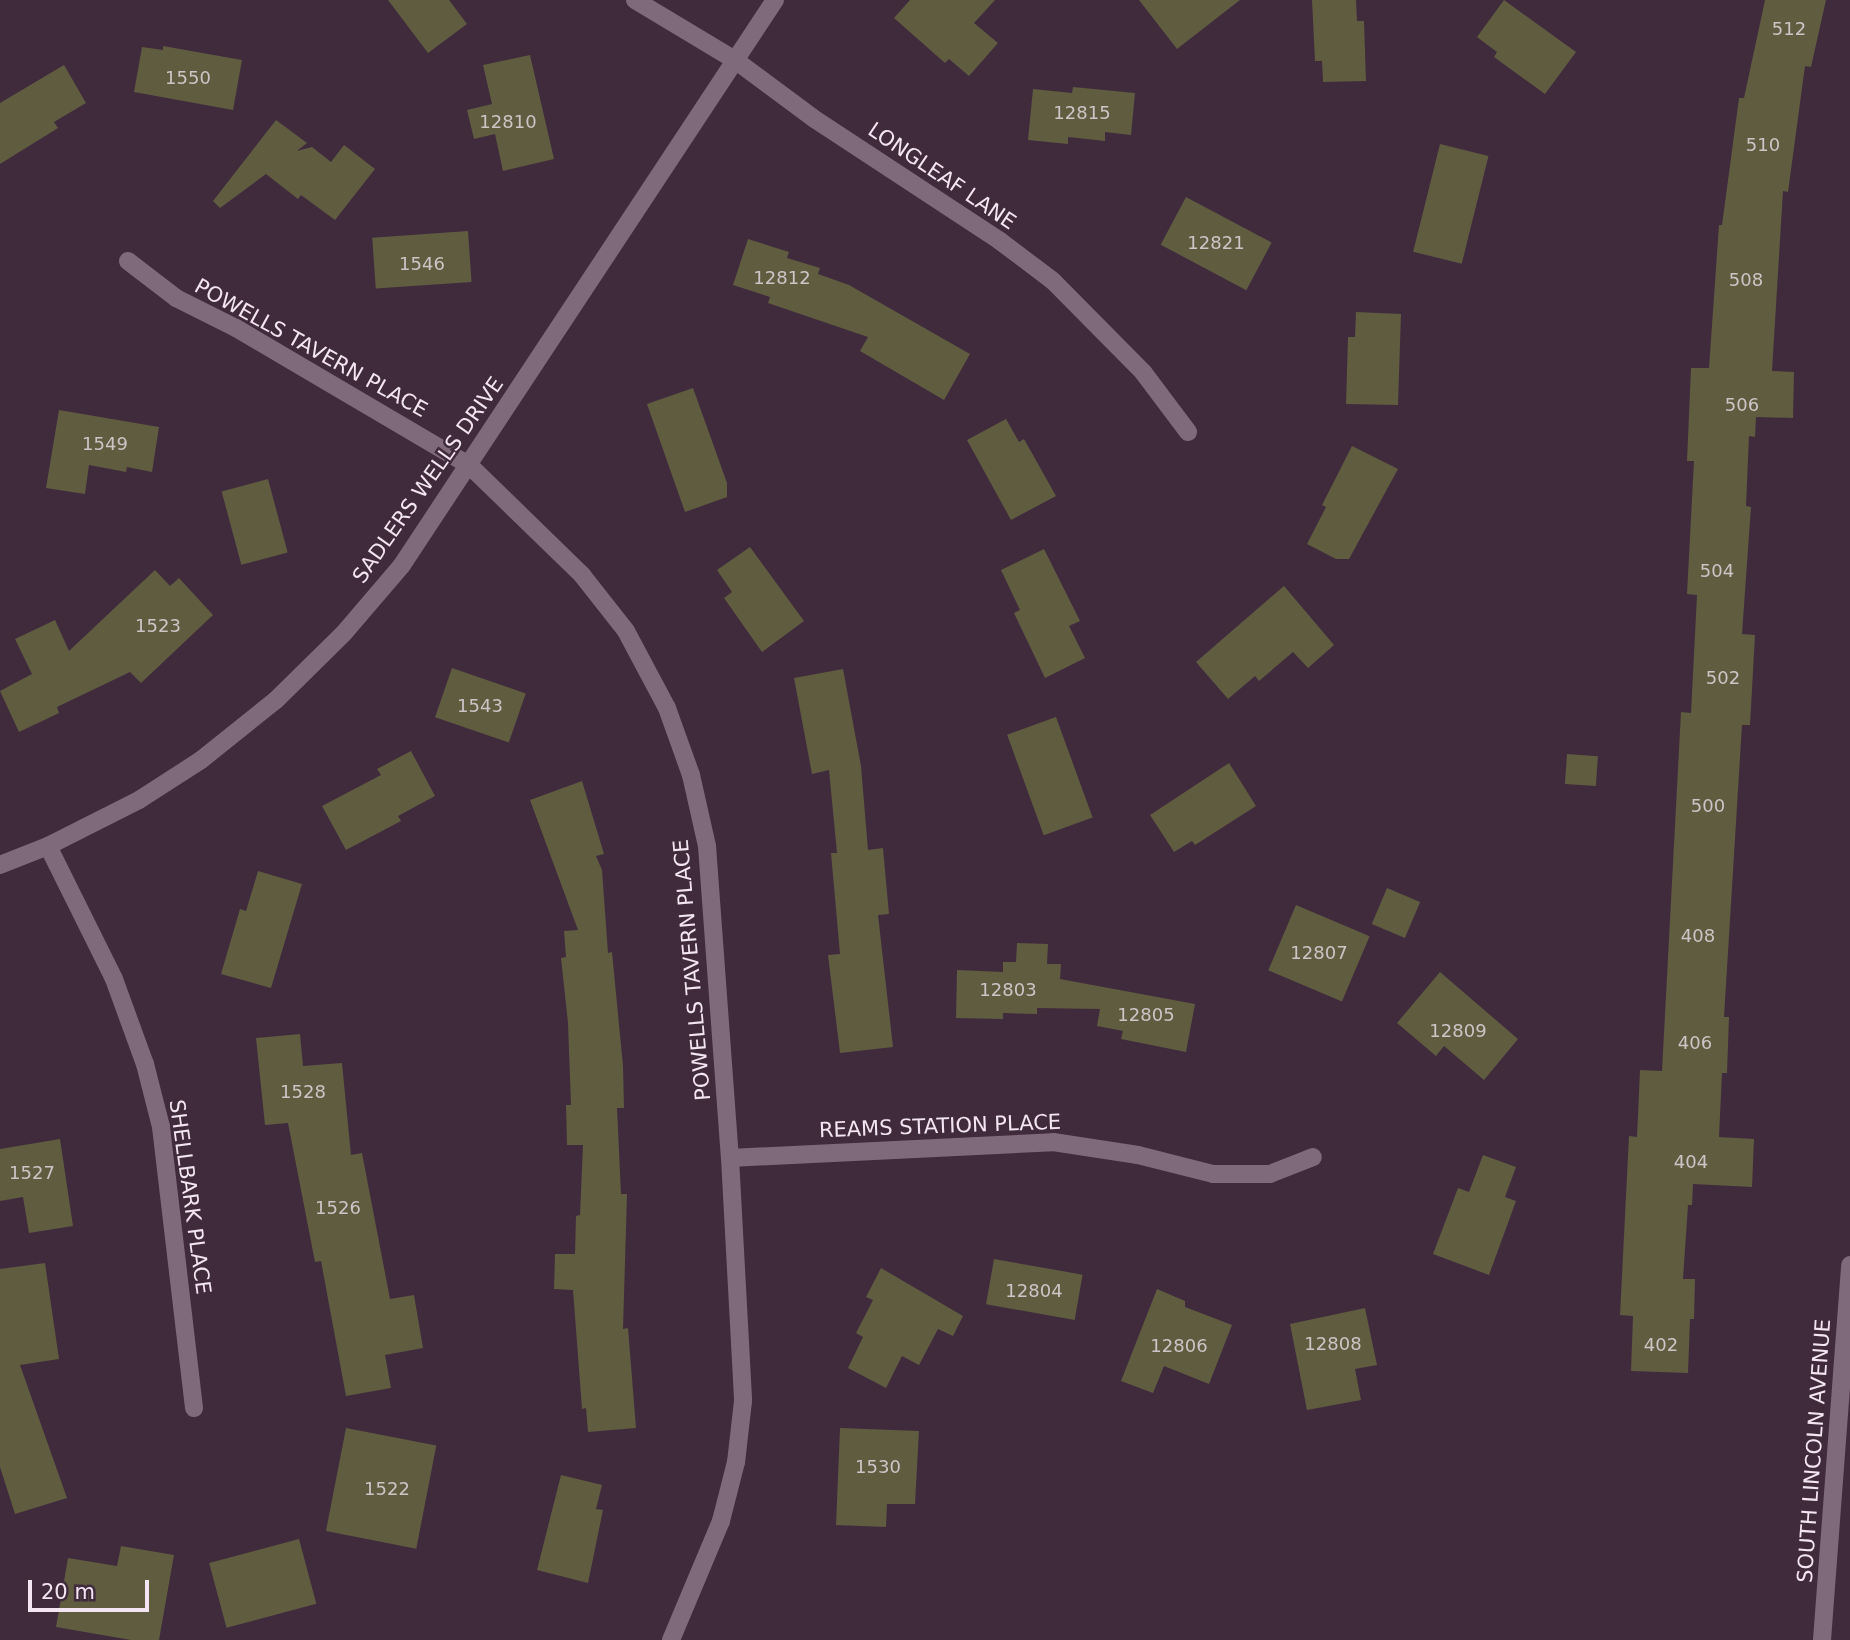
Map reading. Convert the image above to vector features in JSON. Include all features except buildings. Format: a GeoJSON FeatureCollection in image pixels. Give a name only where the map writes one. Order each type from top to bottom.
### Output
{"type":"FeatureCollection","features":[{"type":"Feature","properties":{"kind":"street","name":"LONGLEAF LANE"},"geometry":{"type":"LineString","coordinates":[[635,0],[736,60],[813,118],[1000,241],[1053,281],[1143,372],[1188,432]]}},
{"type":"Feature","properties":{"kind":"street","name":"SADLERS WELLS DRIVE"},"geometry":{"type":"LineString","coordinates":[[0,865],[48,846],[139,800],[201,760],[276,700],[344,634],[402,565],[775,0]]}},
{"type":"Feature","properties":{"kind":"street","name":"POWELLS TAVERN PLACE"},"geometry":{"type":"LineString","coordinates":[[128,261],[176,298],[236,328],[469,465],[582,575],[626,631],[667,708],[691,775],[707,846],[730,1158],[743,1388],[736,1462],[720,1521],[671,1640]]}},
{"type":"Feature","properties":{"kind":"street","name":"SHELLBARK PLACE"},"geometry":{"type":"LineString","coordinates":[[48,846],[114,979],[148,1077],[161,1127],[194,1408]]}},
{"type":"Feature","properties":{"kind":"street","name":"REAMS STATION PLACE"},"geometry":{"type":"LineString","coordinates":[[730,1158],[1053,1142],[1118,1151],[1213,1174],[1270,1174],[1313,1157]]}},
{"type":"Feature","properties":{"kind":"street","name":"SOUTH LINCOLN AVENUE"},"geometry":{"type":"LineString","coordinates":[[1822,1640],[1850,1265]]}}]}
